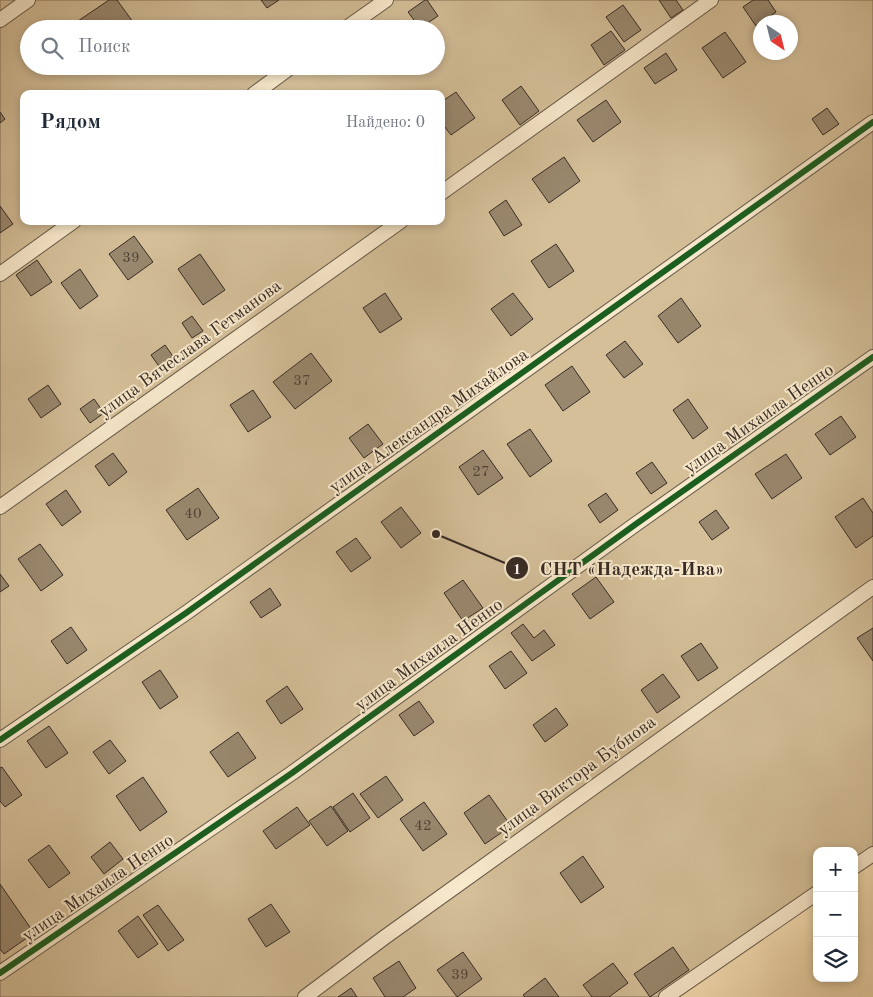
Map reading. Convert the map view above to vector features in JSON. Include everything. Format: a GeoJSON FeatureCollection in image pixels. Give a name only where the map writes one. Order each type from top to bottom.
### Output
{"type":"FeatureCollection","features":[{"type":"Feature","properties":{"kind":"street"},"geometry":{"type":"LineString","coordinates":[[0,20],[28,0]]}},
{"type":"Feature","properties":{"kind":"street"},"geometry":{"type":"LineString","coordinates":[[358,20],[386,0]]}},
{"type":"Feature","properties":{"kind":"street"},"geometry":{"type":"LineString","coordinates":[[445,189],[711,0]]}},
{"type":"Feature","properties":{"kind":"street"},"geometry":{"type":"LineString","coordinates":[[259,90],[280,75]]}},
{"type":"Feature","properties":{"kind":"street","name":"улица Александра Михайлова"},"geometry":{"type":"LineString","coordinates":[[0,740],[210,595],[873,122]]}},
{"type":"Feature","properties":{"kind":"street"},"geometry":{"type":"LineString","coordinates":[[0,274],[68,225]]}},
{"type":"Feature","properties":{"kind":"street","name":"улица Вячеслава Гетманова"},"geometry":{"type":"LineString","coordinates":[[0,507],[395,225]]}},
{"type":"Feature","properties":{"kind":"street","name":"улица Михаила Ненно"},"geometry":{"type":"LineString","coordinates":[[0,973],[292,773],[636,524],[873,357]]}},
{"type":"Feature","properties":{"kind":"street","name":"улица Виктора Бубнова"},"geometry":{"type":"LineString","coordinates":[[305,997],[385,937],[873,587]]}},
{"type":"Feature","properties":{"kind":"street"},"geometry":{"type":"LineString","coordinates":[[858,864],[873,854]]}},
{"type":"Feature","properties":{"kind":"street"},"geometry":{"type":"LineString","coordinates":[[666,997],[813,896]]}},
{"type":"Feature","properties":{"kind":"shaded area"},"geometry":{"type":"Polygon","coordinates":[[[0,0],[873,0],[873,847],[858,857],[858,847],[813,847],[813,890],[659,997],[0,997],[0,0]]]}},
{"type":"Feature","properties":{"kind":"building"},"geometry":{"type":"Polygon","coordinates":[[[109,0],[117,0],[132,20],[79,20],[109,0]]]}},
{"type":"Feature","properties":{"kind":"building"},"geometry":{"type":"Polygon","coordinates":[[[261,0],[279,0],[267,8],[261,0]]]}},
{"type":"Feature","properties":{"kind":"building"},"geometry":{"type":"Polygon","coordinates":[[[427,0],[438,16],[432,20],[414,20],[408,12],[427,0]]]}},
{"type":"Feature","properties":{"kind":"building"},"geometry":{"type":"Polygon","coordinates":[[[659,0],[676,0],[683,10],[671,18],[659,0]]]}},
{"type":"Feature","properties":{"kind":"building"},"geometry":{"type":"Polygon","coordinates":[[[753,0],[768,0],[776,12],[772,15],[753,15],[753,22],[743,7],[753,0]]]}},
{"type":"Feature","properties":{"kind":"building"},"geometry":{"type":"Polygon","coordinates":[[[623,5],[641,30],[624,42],[606,17],[623,5]]]}},
{"type":"Feature","properties":{"kind":"building"},"geometry":{"type":"Polygon","coordinates":[[[611,31],[625,50],[604,65],[591,45],[611,31]]]}},
{"type":"Feature","properties":{"kind":"building"},"geometry":{"type":"Polygon","coordinates":[[[725,32],[746,62],[723,78],[702,48],[725,32]]]}},
{"type":"Feature","properties":{"kind":"building"},"geometry":{"type":"Polygon","coordinates":[[[666,53],[677,70],[655,84],[644,68],[666,53]]]}},
{"type":"Feature","properties":{"kind":"building"},"geometry":{"type":"Polygon","coordinates":[[[521,86],[539,111],[520,125],[502,100],[521,86]]]}},
{"type":"Feature","properties":{"kind":"building"},"geometry":{"type":"Polygon","coordinates":[[[456,92],[475,118],[451,135],[445,127],[445,99],[456,92]]]}},
{"type":"Feature","properties":{"kind":"building"},"geometry":{"type":"Polygon","coordinates":[[[606,100],[621,122],[593,142],[577,120],[606,100]]]}},
{"type":"Feature","properties":{"kind":"building"},"geometry":{"type":"Polygon","coordinates":[[[827,108],[839,124],[823,135],[812,119],[827,108]]]}},
{"type":"Feature","properties":{"kind":"building"},"geometry":{"type":"Polygon","coordinates":[[[0,112],[5,119],[0,123],[0,112]]]}},
{"type":"Feature","properties":{"kind":"building"},"geometry":{"type":"Polygon","coordinates":[[[564,157],[580,181],[549,203],[532,179],[564,157]]]}},
{"type":"Feature","properties":{"kind":"building"},"geometry":{"type":"Polygon","coordinates":[[[506,200],[522,225],[504,236],[489,212],[506,200]]]}},
{"type":"Feature","properties":{"kind":"building"},"geometry":{"type":"Polygon","coordinates":[[[0,206],[13,224],[0,233],[0,206]]]}},
{"type":"Feature","properties":{"kind":"building"},"geometry":{"type":"Polygon","coordinates":[[[134,236],[153,262],[128,280],[109,254],[134,236]]]}},
{"type":"Feature","properties":{"kind":"building"},"geometry":{"type":"Polygon","coordinates":[[[556,244],[574,271],[549,288],[531,261],[556,244]]]}},
{"type":"Feature","properties":{"kind":"building"},"geometry":{"type":"Polygon","coordinates":[[[200,254],[225,290],[203,305],[178,269],[200,254]]]}},
{"type":"Feature","properties":{"kind":"building"},"geometry":{"type":"Polygon","coordinates":[[[37,260],[52,282],[31,296],[16,275],[37,260]]]}},
{"type":"Feature","properties":{"kind":"building"},"geometry":{"type":"Polygon","coordinates":[[[80,269],[98,296],[80,309],[61,283],[80,269]]]}},
{"type":"Feature","properties":{"kind":"building"},"geometry":{"type":"Polygon","coordinates":[[[385,293],[402,319],[380,333],[363,308],[385,293]]]}},
{"type":"Feature","properties":{"kind":"building"},"geometry":{"type":"Polygon","coordinates":[[[513,293],[533,319],[511,336],[491,309],[513,293]]]}},
{"type":"Feature","properties":{"kind":"building"},"geometry":{"type":"Polygon","coordinates":[[[681,298],[701,326],[678,343],[658,316],[681,298]]]}},
{"type":"Feature","properties":{"kind":"building"},"geometry":{"type":"Polygon","coordinates":[[[192,316],[203,331],[192,338],[182,323],[192,316]]]}},
{"type":"Feature","properties":{"kind":"building"},"geometry":{"type":"Polygon","coordinates":[[[625,341],[643,364],[624,378],[606,355],[625,341]]]}},
{"type":"Feature","properties":{"kind":"building"},"geometry":{"type":"Polygon","coordinates":[[[165,345],[177,362],[163,372],[151,355],[165,345]]]}},
{"type":"Feature","properties":{"kind":"building"},"geometry":{"type":"Polygon","coordinates":[[[311,353],[332,381],[295,409],[273,382],[311,353]]]}},
{"type":"Feature","properties":{"kind":"building"},"geometry":{"type":"Polygon","coordinates":[[[572,366],[590,392],[563,411],[545,385],[572,366]]]}},
{"type":"Feature","properties":{"kind":"building"},"geometry":{"type":"Polygon","coordinates":[[[48,385],[61,404],[41,418],[28,399],[48,385]]]}},
{"type":"Feature","properties":{"kind":"building"},"geometry":{"type":"Polygon","coordinates":[[[253,390],[271,417],[248,432],[230,405],[253,390]]]}},
{"type":"Feature","properties":{"kind":"building"},"geometry":{"type":"Polygon","coordinates":[[[94,399],[104,413],[90,423],[80,409],[94,399]]]}},
{"type":"Feature","properties":{"kind":"building"},"geometry":{"type":"Polygon","coordinates":[[[688,399],[708,428],[693,439],[673,410],[688,399]]]}},
{"type":"Feature","properties":{"kind":"building"},"geometry":{"type":"Polygon","coordinates":[[[841,416],[856,437],[830,455],[815,434],[841,416]]]}},
{"type":"Feature","properties":{"kind":"building"},"geometry":{"type":"Polygon","coordinates":[[[368,424],[383,444],[364,458],[349,438],[368,424]]]}},
{"type":"Feature","properties":{"kind":"building"},"geometry":{"type":"Polygon","coordinates":[[[530,429],[552,461],[530,477],[507,444],[530,429]]]}},
{"type":"Feature","properties":{"kind":"building"},"geometry":{"type":"Polygon","coordinates":[[[483,450],[503,478],[478,495],[459,467],[483,450]]]}},
{"type":"Feature","properties":{"kind":"building"},"geometry":{"type":"Polygon","coordinates":[[[113,453],[127,472],[109,486],[95,466],[113,453]]]}},
{"type":"Feature","properties":{"kind":"building"},"geometry":{"type":"Polygon","coordinates":[[[786,454],[802,478],[772,499],[755,474],[786,454]]]}},
{"type":"Feature","properties":{"kind":"building"},"geometry":{"type":"Polygon","coordinates":[[[652,462],[667,483],[651,494],[636,473],[652,462]]]}},
{"type":"Feature","properties":{"kind":"building"},"geometry":{"type":"Polygon","coordinates":[[[198,488],[219,518],[187,540],[166,510],[198,488]]]}},
{"type":"Feature","properties":{"kind":"building"},"geometry":{"type":"Polygon","coordinates":[[[66,490],[81,512],[62,526],[46,504],[66,490]]]}},
{"type":"Feature","properties":{"kind":"building"},"geometry":{"type":"Polygon","coordinates":[[[606,493],[618,510],[600,523],[588,505],[606,493]]]}},
{"type":"Feature","properties":{"kind":"building"},"geometry":{"type":"Polygon","coordinates":[[[863,498],[873,513],[873,536],[856,548],[835,517],[863,498]]]}},
{"type":"Feature","properties":{"kind":"building"},"geometry":{"type":"Polygon","coordinates":[[[401,507],[421,533],[401,548],[381,522],[401,507]]]}},
{"type":"Feature","properties":{"kind":"building"},"geometry":{"type":"Polygon","coordinates":[[[716,510],[729,528],[712,540],[699,522],[716,510]]]}},
{"type":"Feature","properties":{"kind":"building"},"geometry":{"type":"Polygon","coordinates":[[[356,538],[371,558],[351,572],[336,552],[356,538]]]}},
{"type":"Feature","properties":{"kind":"building"},"geometry":{"type":"Polygon","coordinates":[[[40,544],[63,575],[41,591],[18,559],[40,544]]]}},
{"type":"Feature","properties":{"kind":"building"},"geometry":{"type":"Polygon","coordinates":[[[0,574],[9,586],[0,592],[0,574]]]}},
{"type":"Feature","properties":{"kind":"building"},"geometry":{"type":"Polygon","coordinates":[[[596,577],[614,602],[590,619],[572,594],[596,577]]]}},
{"type":"Feature","properties":{"kind":"building"},"geometry":{"type":"Polygon","coordinates":[[[463,580],[483,608],[463,621],[444,593],[463,580]]]}},
{"type":"Feature","properties":{"kind":"building"},"geometry":{"type":"Polygon","coordinates":[[[270,588],[281,605],[261,618],[250,602],[270,588]]]}},
{"type":"Feature","properties":{"kind":"building"},"geometry":{"type":"Polygon","coordinates":[[[523,624],[534,638],[544,630],[555,645],[532,661],[511,633],[523,624]]]}},
{"type":"Feature","properties":{"kind":"building"},"geometry":{"type":"Polygon","coordinates":[[[71,627],[87,650],[67,664],[51,641],[71,627]]]}},
{"type":"Feature","properties":{"kind":"building"},"geometry":{"type":"Polygon","coordinates":[[[873,628],[873,661],[857,638],[873,628]]]}},
{"type":"Feature","properties":{"kind":"building"},"geometry":{"type":"Polygon","coordinates":[[[701,643],[718,668],[698,681],[681,656],[701,643]]]}},
{"type":"Feature","properties":{"kind":"building"},"geometry":{"type":"Polygon","coordinates":[[[511,651],[527,673],[505,689],[489,666],[511,651]]]}},
{"type":"Feature","properties":{"kind":"building"},"geometry":{"type":"Polygon","coordinates":[[[160,670],[178,697],[160,709],[142,682],[160,670]]]}},
{"type":"Feature","properties":{"kind":"building"},"geometry":{"type":"Polygon","coordinates":[[[663,674],[680,697],[657,713],[641,690],[663,674]]]}},
{"type":"Feature","properties":{"kind":"building"},"geometry":{"type":"Polygon","coordinates":[[[287,686],[303,709],[281,724],[266,701],[287,686]]]}},
{"type":"Feature","properties":{"kind":"building"},"geometry":{"type":"Polygon","coordinates":[[[419,701],[434,722],[414,736],[399,715],[419,701]]]}},
{"type":"Feature","properties":{"kind":"building"},"geometry":{"type":"Polygon","coordinates":[[[556,708],[568,725],[545,742],[533,725],[556,708]]]}},
{"type":"Feature","properties":{"kind":"building"},"geometry":{"type":"Polygon","coordinates":[[[49,726],[68,753],[46,768],[27,741],[49,726]]]}},
{"type":"Feature","properties":{"kind":"building"},"geometry":{"type":"Polygon","coordinates":[[[238,732],[256,758],[228,777],[210,752],[238,732]]]}},
{"type":"Feature","properties":{"kind":"building"},"geometry":{"type":"Polygon","coordinates":[[[110,740],[126,761],[109,774],[93,752],[110,740]]]}},
{"type":"Feature","properties":{"kind":"building"},"geometry":{"type":"Polygon","coordinates":[[[2,767],[22,795],[5,807],[0,801],[0,768],[2,767]]]}},
{"type":"Feature","properties":{"kind":"building"},"geometry":{"type":"Polygon","coordinates":[[[386,776],[403,800],[378,818],[360,794],[386,776]]]}},
{"type":"Feature","properties":{"kind":"building"},"geometry":{"type":"Polygon","coordinates":[[[143,777],[167,812],[140,831],[116,796],[143,777]]]}},
{"type":"Feature","properties":{"kind":"building"},"geometry":{"type":"Polygon","coordinates":[[[353,793],[370,818],[350,832],[333,807],[353,793]]]}},
{"type":"Feature","properties":{"kind":"building"},"geometry":{"type":"Polygon","coordinates":[[[489,795],[511,826],[485,844],[464,813],[489,795]]]}},
{"type":"Feature","properties":{"kind":"building"},"geometry":{"type":"Polygon","coordinates":[[[424,802],[447,834],[423,851],[400,819],[424,802]]]}},
{"type":"Feature","properties":{"kind":"building"},"geometry":{"type":"Polygon","coordinates":[[[331,806],[348,831],[327,846],[309,821],[331,806]]]}},
{"type":"Feature","properties":{"kind":"building"},"geometry":{"type":"Polygon","coordinates":[[[297,807],[310,825],[276,849],[263,831],[297,807]]]}},
{"type":"Feature","properties":{"kind":"building"},"geometry":{"type":"Polygon","coordinates":[[[110,842],[123,859],[104,874],[91,857],[110,842]]]}},
{"type":"Feature","properties":{"kind":"building"},"geometry":{"type":"Polygon","coordinates":[[[49,845],[70,873],[49,888],[28,860],[49,845]]]}},
{"type":"Feature","properties":{"kind":"building"},"geometry":{"type":"Polygon","coordinates":[[[583,856],[604,887],[581,903],[560,873],[583,856]]]}},
{"type":"Feature","properties":{"kind":"building"},"geometry":{"type":"Polygon","coordinates":[[[0,884],[34,933],[4,954],[0,949],[0,884]]]}},
{"type":"Feature","properties":{"kind":"building"},"geometry":{"type":"Polygon","coordinates":[[[271,904],[290,932],[266,947],[248,919],[271,904]]]}},
{"type":"Feature","properties":{"kind":"building"},"geometry":{"type":"Polygon","coordinates":[[[158,905],[184,940],[168,951],[143,915],[158,905]]]}},
{"type":"Feature","properties":{"kind":"building"},"geometry":{"type":"Polygon","coordinates":[[[138,916],[158,944],[138,958],[118,931],[138,916]]]}},
{"type":"Feature","properties":{"kind":"building"},"geometry":{"type":"Polygon","coordinates":[[[673,947],[689,970],[650,997],[634,974],[673,947]]]}},
{"type":"Feature","properties":{"kind":"building"},"geometry":{"type":"Polygon","coordinates":[[[463,952],[482,979],[457,997],[437,970],[463,952]]]}},
{"type":"Feature","properties":{"kind":"building"},"geometry":{"type":"Polygon","coordinates":[[[399,961],[416,988],[403,997],[385,997],[373,978],[399,961]]]}},
{"type":"Feature","properties":{"kind":"building"},"geometry":{"type":"Polygon","coordinates":[[[613,963],[628,983],[609,997],[592,997],[583,985],[613,963]]]}},
{"type":"Feature","properties":{"kind":"building"},"geometry":{"type":"Polygon","coordinates":[[[545,978],[559,997],[525,997],[523,995],[545,978]]]}},
{"type":"Feature","properties":{"kind":"building"},"geometry":{"type":"Polygon","coordinates":[[[351,988],[357,997],[338,997],[351,988]]]}},
{"type":"Feature","properties":{"kind":"cycle path"},"geometry":{"type":"LineString","coordinates":[[0,740],[186,613],[873,122]]}},
{"type":"Feature","properties":{"kind":"cycle path"},"geometry":{"type":"LineString","coordinates":[[0,973],[292,773],[636,524],[873,357]]}},
{"type":"Feature","properties":{"kind":"place","name":"СНТ «Надежда-Ива»"},"geometry":{"type":"Point","coordinates":[436,534]}}]}
